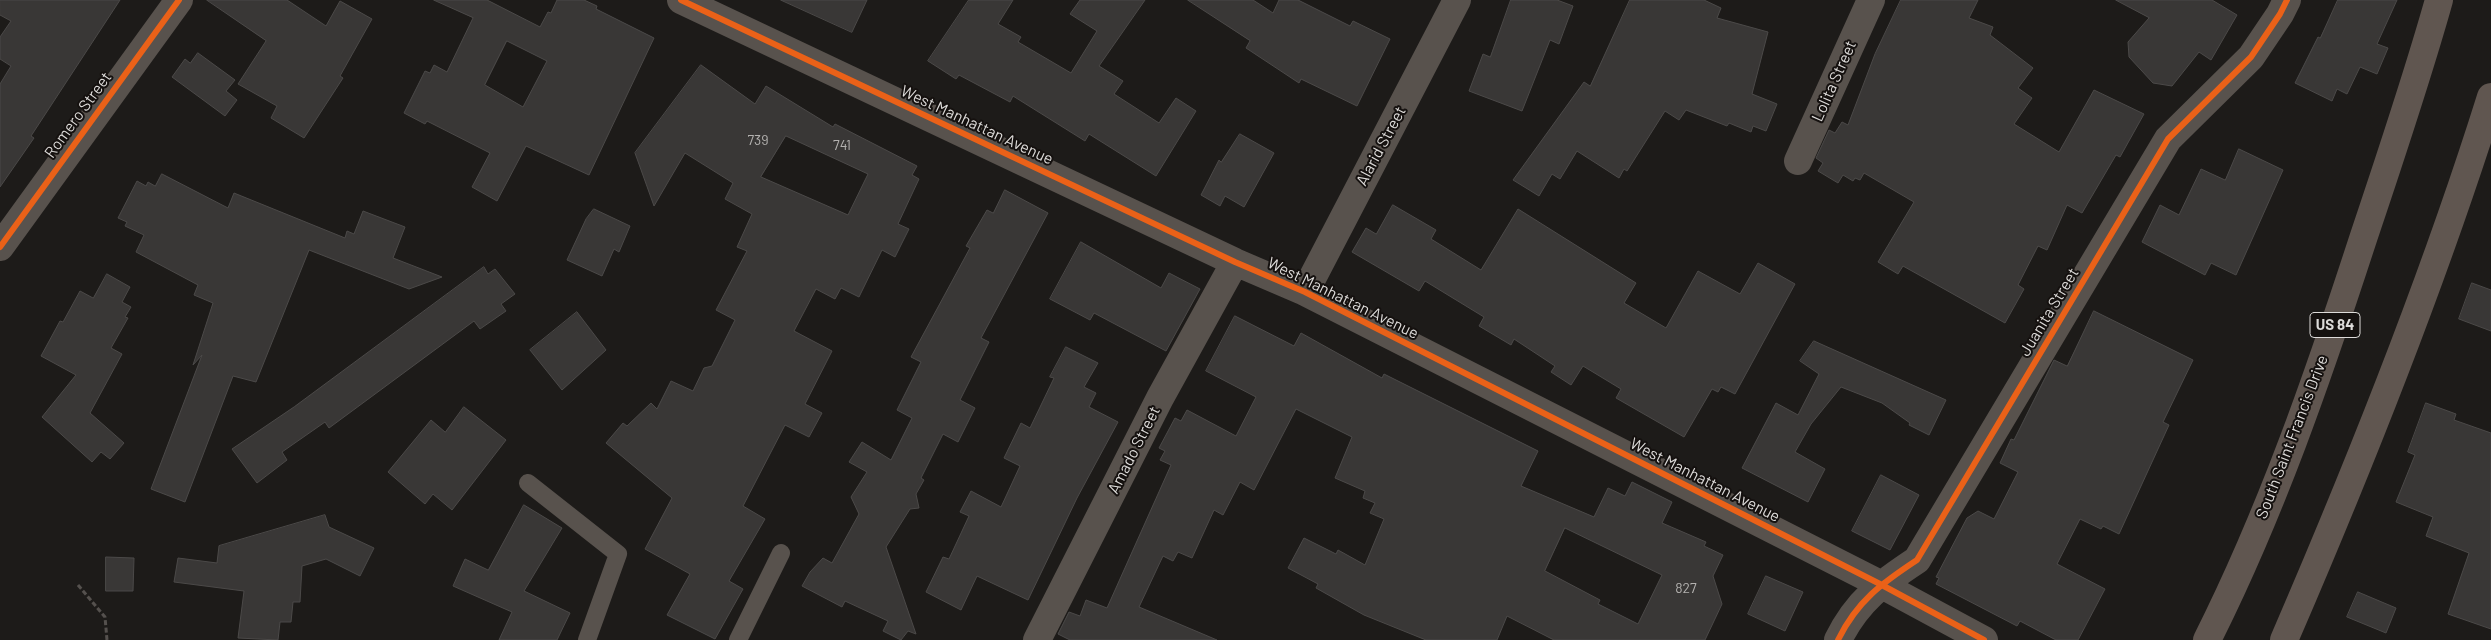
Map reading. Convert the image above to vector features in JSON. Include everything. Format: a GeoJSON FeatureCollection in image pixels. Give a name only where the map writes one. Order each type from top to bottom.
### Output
{"type":"FeatureCollection","features":[{"type":"Feature","properties":{"kind":"highway","name":"South Saint Francis Drive"},"geometry":{"type":"LineString","coordinates":[[2206,640],[2232,589],[2288,452],[2335,325],[2411,97],[2439,0]]}},
{"type":"Feature","properties":{"kind":"highway"},"geometry":{"type":"LineString","coordinates":[[2284,640],[2368,441],[2407,342],[2462,192],[2491,97]]}},
{"type":"Feature","properties":{"kind":"street","name":"Romero Street"},"geometry":{"type":"LineString","coordinates":[[0,247],[179,0]]}},
{"type":"Feature","properties":{"kind":"street","name":"West Manhattan Avenue"},"geometry":{"type":"LineString","coordinates":[[680,0],[1235,262],[1305,292],[1880,584],[1984,640]]}},
{"type":"Feature","properties":{"kind":"street","name":"Alarid Street"},"geometry":{"type":"LineString","coordinates":[[1305,292],[1457,0]]}},
{"type":"Feature","properties":{"kind":"street","name":"Lolita Street"},"geometry":{"type":"LineString","coordinates":[[1798,161],[1870,0]]}},
{"type":"Feature","properties":{"kind":"street","name":"Juanita Street"},"geometry":{"type":"LineString","coordinates":[[1838,640],[1848,619],[1880,584],[1917,560],[2168,139],[2250,57],[2280,14],[2287,0]]}},
{"type":"Feature","properties":{"kind":"street","name":"Amado Street"},"geometry":{"type":"LineString","coordinates":[[1037,640],[1160,398],[1235,262]]}},
{"type":"Feature","properties":{"kind":"lane"},"geometry":{"type":"LineString","coordinates":[[528,483],[618,554],[586,640]]}},
{"type":"Feature","properties":{"kind":"lane"},"geometry":{"type":"LineString","coordinates":[[738,640],[781,553]]}},
{"type":"Feature","properties":{"kind":"path"},"geometry":{"type":"LineString","coordinates":[[78,585],[105,617],[107,640]]}},
{"type":"Feature","properties":{"kind":"building"},"geometry":{"type":"Polygon","coordinates":[[[0,0],[120,0],[31,136],[34,138],[0,187],[0,84],[11,66],[0,59],[0,37],[11,21],[0,15],[0,0]]]}},
{"type":"Feature","properties":{"kind":"building"},"geometry":{"type":"Polygon","coordinates":[[[207,0],[287,0],[326,26],[340,1],[372,19],[340,76],[343,78],[304,138],[271,118],[277,106],[238,84],[266,41],[207,0]]]}},
{"type":"Feature","properties":{"kind":"building"},"geometry":{"type":"Polygon","coordinates":[[[434,0],[487,0],[540,27],[548,12],[551,13],[557,0],[584,0],[597,6],[596,9],[654,38],[589,175],[526,146],[497,201],[472,187],[490,153],[427,121],[425,124],[404,113],[425,71],[430,73],[434,65],[447,72],[473,18],[434,0]],[[507,41],[485,85],[523,107],[547,61],[507,41]]]}},
{"type":"Feature","properties":{"kind":"building"},"geometry":{"type":"Polygon","coordinates":[[[781,0],[867,0],[852,32],[781,0]]]}},
{"type":"Feature","properties":{"kind":"building"},"geometry":{"type":"Polygon","coordinates":[[[969,0],[1013,0],[998,24],[1021,37],[1018,42],[1071,73],[1097,31],[1070,14],[1080,0],[1145,0],[1099,66],[1123,81],[1114,94],[1159,123],[1176,98],[1196,111],[1156,176],[1089,134],[1085,141],[1013,96],[1010,102],[959,75],[956,79],[928,61],[969,0]]]}},
{"type":"Feature","properties":{"kind":"building"},"geometry":{"type":"Polygon","coordinates":[[[1188,0],[1253,0],[1273,13],[1279,0],[1298,0],[1350,26],[1353,21],[1390,39],[1357,106],[1301,79],[1299,83],[1246,48],[1250,41],[1188,0]]]}},
{"type":"Feature","properties":{"kind":"building"},"geometry":{"type":"Polygon","coordinates":[[[1511,0],[1557,0],[1573,6],[1559,44],[1550,40],[1522,111],[1469,91],[1483,54],[1490,57],[1511,0]]]}},
{"type":"Feature","properties":{"kind":"building"},"geometry":{"type":"Polygon","coordinates":[[[1630,0],[1704,0],[1721,8],[1717,18],[1768,32],[1752,94],[1777,104],[1766,131],[1753,126],[1751,132],[1729,123],[1727,126],[1686,110],[1679,120],[1665,111],[1627,171],[1624,169],[1619,178],[1577,151],[1560,179],[1552,174],[1539,196],[1513,180],[1584,82],[1590,86],[1630,0]]]}},
{"type":"Feature","properties":{"kind":"building"},"geometry":{"type":"Polygon","coordinates":[[[1901,0],[1978,0],[1969,18],[1993,27],[1990,35],[2033,68],[2018,88],[2032,98],[2014,124],[2059,152],[2094,90],[2144,114],[2120,157],[2116,155],[2082,213],[2067,205],[2047,250],[2038,246],[2018,285],[2024,289],[2005,323],[1903,266],[1898,274],[1878,262],[1914,202],[1864,173],[1860,180],[1855,178],[1853,181],[1843,175],[1838,183],[1818,171],[1823,163],[1816,158],[1829,130],[1835,133],[1842,122],[1848,125],[1875,54],[1901,0]]]}},
{"type":"Feature","properties":{"kind":"building"},"geometry":{"type":"Polygon","coordinates":[[[2116,0],[2212,0],[2237,15],[2211,60],[2199,52],[2172,86],[2153,83],[2129,57],[2128,42],[2149,18],[2116,0]]]}},
{"type":"Feature","properties":{"kind":"building"},"geometry":{"type":"Polygon","coordinates":[[[2338,0],[2397,0],[2377,44],[2388,48],[2377,74],[2360,67],[2347,94],[2337,89],[2332,101],[2295,83],[2338,0]]]}},
{"type":"Feature","properties":{"kind":"building"},"geometry":{"type":"Polygon","coordinates":[[[198,53],[235,80],[226,91],[237,100],[225,116],[172,77],[185,59],[190,63],[198,53]]]}},
{"type":"Feature","properties":{"kind":"building"},"geometry":{"type":"Polygon","coordinates":[[[701,65],[755,104],[766,86],[833,127],[835,124],[917,166],[912,175],[919,179],[898,224],[909,229],[895,257],[882,250],[859,297],[841,288],[835,299],[816,289],[794,331],[832,351],[805,404],[822,413],[809,437],[785,425],[743,506],[765,519],[729,581],[743,589],[715,639],[667,615],[690,574],[645,549],[672,498],[606,443],[623,423],[627,426],[651,403],[657,409],[671,381],[693,391],[704,368],[712,366],[735,320],[716,310],[747,251],[737,247],[752,214],[725,199],[733,183],[685,153],[654,206],[635,153],[701,65]],[[786,136],[761,177],[848,215],[868,174],[786,136]]]}},
{"type":"Feature","properties":{"kind":"building"},"geometry":{"type":"Polygon","coordinates":[[[1240,134],[1274,153],[1244,207],[1225,196],[1220,206],[1201,195],[1219,160],[1221,162],[1240,134]]]}},
{"type":"Feature","properties":{"kind":"building"},"geometry":{"type":"Polygon","coordinates":[[[2239,149],[2283,170],[2236,275],[2211,263],[2205,275],[2142,242],[2160,205],[2179,215],[2201,169],[2225,180],[2239,149]]]}},
{"type":"Feature","properties":{"kind":"building"},"geometry":{"type":"Polygon","coordinates":[[[162,174],[228,208],[234,193],[345,238],[347,231],[354,234],[363,211],[405,227],[393,258],[442,277],[409,289],[309,250],[256,382],[233,376],[185,502],[151,489],[202,355],[193,365],[213,303],[194,295],[198,285],[136,252],[144,235],[125,226],[127,222],[118,218],[137,181],[146,186],[148,182],[155,186],[162,174]]]}},
{"type":"Feature","properties":{"kind":"building"},"geometry":{"type":"Polygon","coordinates":[[[1005,190],[1048,213],[981,338],[989,342],[960,400],[975,408],[958,442],[943,434],[921,478],[924,480],[916,494],[919,508],[910,509],[886,547],[916,634],[908,631],[901,640],[883,631],[888,621],[845,601],[842,607],[802,586],[810,572],[823,558],[832,563],[859,514],[851,497],[867,472],[849,462],[862,442],[891,460],[912,418],[897,410],[921,362],[911,357],[970,248],[966,246],[987,210],[993,213],[1005,190]]]}},
{"type":"Feature","properties":{"kind":"building"},"geometry":{"type":"Polygon","coordinates":[[[1393,205],[1436,230],[1431,239],[1481,270],[1518,209],[1636,283],[1624,303],[1666,328],[1698,271],[1740,294],[1758,263],[1795,284],[1735,394],[1721,387],[1718,392],[1712,389],[1684,437],[1616,398],[1621,389],[1583,366],[1571,385],[1551,372],[1555,366],[1514,339],[1511,345],[1479,326],[1484,317],[1425,281],[1419,291],[1352,252],[1366,228],[1376,234],[1393,205]]]}},
{"type":"Feature","properties":{"kind":"building"},"geometry":{"type":"Polygon","coordinates":[[[594,209],[630,226],[619,252],[614,249],[602,276],[567,260],[586,219],[594,209]]]}},
{"type":"Feature","properties":{"kind":"building"},"geometry":{"type":"Polygon","coordinates":[[[1081,242],[1161,288],[1169,273],[1200,289],[1166,351],[1094,313],[1090,320],[1050,299],[1081,242]]]}},
{"type":"Feature","properties":{"kind":"building"},"geometry":{"type":"Polygon","coordinates":[[[484,267],[488,274],[495,269],[515,294],[501,304],[506,311],[480,329],[474,321],[329,428],[325,422],[282,452],[287,460],[257,483],[232,449],[294,407],[484,267]]]}},
{"type":"Feature","properties":{"kind":"building"},"geometry":{"type":"Polygon","coordinates":[[[107,274],[130,287],[122,302],[131,307],[125,317],[128,318],[111,348],[122,354],[90,413],[124,443],[110,459],[101,452],[92,462],[42,417],[76,375],[41,356],[60,321],[63,322],[80,291],[93,298],[107,274]]]}},
{"type":"Feature","properties":{"kind":"building"},"geometry":{"type":"Polygon","coordinates":[[[2472,283],[2491,290],[2491,331],[2459,319],[2472,283]]]}},
{"type":"Feature","properties":{"kind":"building"},"geometry":{"type":"Polygon","coordinates":[[[2094,311],[2193,360],[2163,422],[2169,425],[2119,534],[2103,526],[2101,529],[2080,519],[2057,564],[2105,589],[2078,640],[2056,640],[2020,621],[2017,626],[1936,584],[1939,578],[1936,577],[1967,518],[1978,511],[1994,519],[2018,472],[2000,463],[2011,439],[2014,440],[2054,360],[2067,366],[2094,311]]]}},
{"type":"Feature","properties":{"kind":"building"},"geometry":{"type":"Polygon","coordinates":[[[577,312],[606,350],[562,390],[530,350],[577,312]]]}},
{"type":"Feature","properties":{"kind":"building"},"geometry":{"type":"Polygon","coordinates":[[[1235,316],[1294,346],[1301,333],[1382,378],[1384,374],[1538,451],[1521,486],[1594,517],[1608,488],[1625,496],[1632,482],[1672,502],[1662,523],[1706,542],[1704,546],[1723,555],[1713,576],[1722,604],[1705,640],[1554,640],[1507,616],[1497,640],[1426,640],[1364,615],[1316,588],[1318,584],[1288,568],[1304,538],[1336,554],[1338,550],[1365,565],[1384,519],[1370,513],[1375,503],[1363,498],[1365,491],[1335,478],[1352,437],[1296,409],[1254,490],[1240,482],[1223,515],[1214,510],[1192,558],[1178,552],[1173,561],[1163,556],[1139,607],[1217,640],[1070,640],[1058,634],[1069,612],[1080,616],[1086,600],[1107,608],[1171,465],[1160,460],[1165,451],[1159,448],[1175,418],[1181,421],[1187,410],[1236,436],[1256,397],[1206,371],[1235,316]],[[1565,528],[1545,571],[1600,600],[1598,604],[1638,624],[1662,575],[1565,528]]]}},
{"type":"Feature","properties":{"kind":"building"},"geometry":{"type":"Polygon","coordinates":[[[1814,341],[1946,400],[1929,435],[1909,425],[1910,423],[1882,403],[1841,387],[1811,424],[1795,452],[1825,469],[1808,502],[1742,468],[1776,403],[1798,415],[1819,374],[1800,361],[1814,341]]]}},
{"type":"Feature","properties":{"kind":"building"},"geometry":{"type":"Polygon","coordinates":[[[1066,347],[1098,363],[1084,387],[1096,393],[1089,407],[1118,422],[1077,498],[1028,600],[977,576],[961,610],[926,592],[943,557],[949,559],[969,516],[960,512],[971,491],[1001,507],[1020,466],[1004,458],[1021,423],[1030,428],[1054,378],[1050,377],[1066,347]]]}},
{"type":"Feature","properties":{"kind":"building"},"geometry":{"type":"Polygon","coordinates":[[[2426,403],[2456,414],[2454,420],[2491,433],[2491,629],[2448,614],[2469,553],[2426,536],[2433,517],[2396,502],[2415,455],[2408,452],[2426,403]]]}},
{"type":"Feature","properties":{"kind":"building"},"geometry":{"type":"Polygon","coordinates":[[[464,407],[506,440],[452,510],[433,494],[425,504],[388,472],[431,420],[445,432],[464,407]]]}},
{"type":"Feature","properties":{"kind":"building"},"geometry":{"type":"Polygon","coordinates":[[[1881,475],[1919,495],[1890,550],[1852,531],[1881,475]]]}},
{"type":"Feature","properties":{"kind":"building"},"geometry":{"type":"Polygon","coordinates":[[[524,505],[562,528],[524,591],[570,613],[557,640],[499,640],[512,612],[453,586],[465,559],[488,570],[524,505]]]}},
{"type":"Feature","properties":{"kind":"building"},"geometry":{"type":"Polygon","coordinates":[[[325,515],[329,527],[374,548],[360,576],[326,559],[302,566],[300,602],[293,602],[291,622],[280,622],[278,640],[238,638],[244,591],[174,582],[178,558],[217,563],[219,546],[325,515]]]}},
{"type":"Feature","properties":{"kind":"building"},"geometry":{"type":"Polygon","coordinates":[[[106,557],[134,558],[133,591],[106,591],[106,557]]]}},
{"type":"Feature","properties":{"kind":"building"},"geometry":{"type":"Polygon","coordinates":[[[1766,576],[1803,592],[1785,631],[1748,614],[1766,576]]]}},
{"type":"Feature","properties":{"kind":"building"},"geometry":{"type":"Polygon","coordinates":[[[2358,592],[2396,608],[2386,633],[2347,617],[2358,592]]]}},
{"type":"Feature","properties":{"kind":"cycle path"},"geometry":{"type":"LineString","coordinates":[[0,247],[179,0]]}},
{"type":"Feature","properties":{"kind":"cycle path"},"geometry":{"type":"LineString","coordinates":[[681,0],[1235,262],[1305,292],[1880,584],[1984,640]]}},
{"type":"Feature","properties":{"kind":"cycle path"},"geometry":{"type":"LineString","coordinates":[[1838,640],[1853,614],[1871,594],[1917,560],[2168,139],[2251,57],[2280,14],[2287,0]]}}]}
